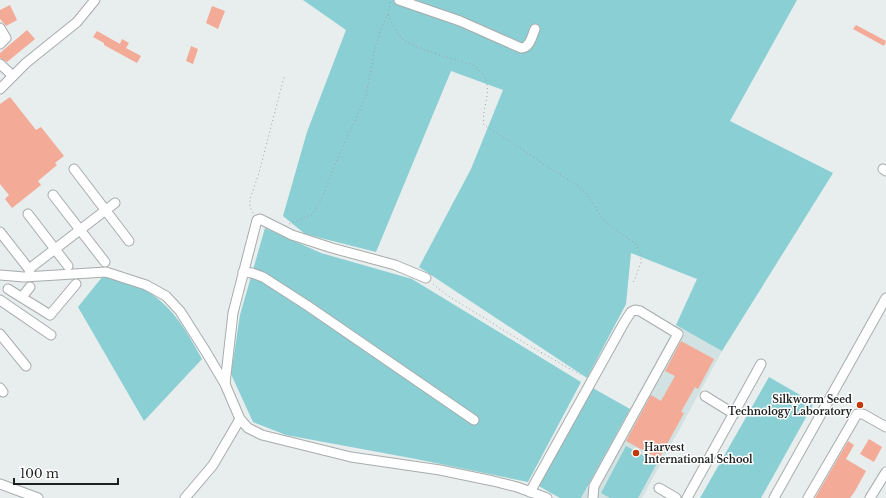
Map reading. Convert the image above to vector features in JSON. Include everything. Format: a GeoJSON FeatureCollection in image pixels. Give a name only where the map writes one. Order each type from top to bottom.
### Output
{"type":"FeatureCollection","features":[{"type":"Feature","properties":{"kind":"street"},"geometry":{"type":"LineString","coordinates":[[0,89],[26,63],[77,22],[95,0]]}},
{"type":"Feature","properties":{"kind":"street"},"geometry":{"type":"LineString","coordinates":[[399,0],[460,22],[521,48],[528,46],[536,29]]}},
{"type":"Feature","properties":{"kind":"street"},"geometry":{"type":"LineString","coordinates":[[0,28],[6,38],[0,44]]}},
{"type":"Feature","properties":{"kind":"street"},"geometry":{"type":"LineString","coordinates":[[0,64],[13,76]]}},
{"type":"Feature","properties":{"kind":"street"},"geometry":{"type":"LineString","coordinates":[[74,169],[129,241]]}},
{"type":"Feature","properties":{"kind":"street"},"geometry":{"type":"LineString","coordinates":[[53,195],[105,262]]}},
{"type":"Feature","properties":{"kind":"street"},"geometry":{"type":"LineString","coordinates":[[30,273],[55,249],[115,203]]}},
{"type":"Feature","properties":{"kind":"street"},"geometry":{"type":"LineString","coordinates":[[28,214],[68,266]]}},
{"type":"Feature","properties":{"kind":"street"},"geometry":{"type":"LineString","coordinates":[[225,384],[233,313],[257,220],[260,219],[292,235],[395,265],[426,278]]}},
{"type":"Feature","properties":{"kind":"street"},"geometry":{"type":"LineString","coordinates":[[0,232],[30,273]]}},
{"type":"Feature","properties":{"kind":"street"},"geometry":{"type":"LineString","coordinates":[[0,275],[13,276],[30,273],[106,272],[146,285],[166,296],[180,311],[225,384],[240,420],[248,428],[262,435],[351,457],[440,470],[493,481],[547,498]]}},
{"type":"Feature","properties":{"kind":"street"},"geometry":{"type":"LineString","coordinates":[[243,272],[252,273],[263,277],[308,306],[474,420]]}},
{"type":"Feature","properties":{"kind":"street"},"geometry":{"type":"LineString","coordinates":[[0,294],[10,287],[13,276]]}},
{"type":"Feature","properties":{"kind":"street"},"geometry":{"type":"LineString","coordinates":[[8,288],[50,315],[76,284]]}},
{"type":"Feature","properties":{"kind":"street"},"geometry":{"type":"LineString","coordinates":[[22,297],[30,287]]}},
{"type":"Feature","properties":{"kind":"street"},"geometry":{"type":"LineString","coordinates":[[774,498],[886,298]]}},
{"type":"Feature","properties":{"kind":"street"},"geometry":{"type":"LineString","coordinates":[[0,300],[51,335]]}},
{"type":"Feature","properties":{"kind":"street"},"geometry":{"type":"LineString","coordinates":[[530,492],[625,321],[631,312],[635,310],[640,311],[678,334],[594,486],[593,498]]}},
{"type":"Feature","properties":{"kind":"street"},"geometry":{"type":"LineString","coordinates":[[0,334],[26,366]]}},
{"type":"Feature","properties":{"kind":"street"},"geometry":{"type":"LineString","coordinates":[[687,498],[761,364]]}},
{"type":"Feature","properties":{"kind":"street"},"geometry":{"type":"LineString","coordinates":[[705,396],[734,414]]}},
{"type":"Feature","properties":{"kind":"street"},"geometry":{"type":"LineString","coordinates":[[808,498],[857,414],[863,414],[886,427]]}},
{"type":"Feature","properties":{"kind":"street"},"geometry":{"type":"LineString","coordinates":[[186,498],[213,465],[240,420]]}},
{"type":"Feature","properties":{"kind":"street"},"geometry":{"type":"LineString","coordinates":[[870,498],[886,472]]}},
{"type":"Feature","properties":{"kind":"street"},"geometry":{"type":"LineString","coordinates":[[0,484],[38,498]]}},
{"type":"Feature","properties":{"kind":"street"},"geometry":{"type":"LineString","coordinates":[[659,488],[676,498]]}},
{"type":"Feature","properties":{"kind":"path"},"geometry":{"type":"LineString","coordinates":[[279,228],[313,214],[323,196],[337,160],[366,96],[375,48],[383,24],[388,15],[391,0]]}},
{"type":"Feature","properties":{"kind":"path"},"geometry":{"type":"LineString","coordinates":[[388,15],[398,33],[408,42],[440,56],[474,66],[483,75],[486,81],[487,103],[483,120],[484,125],[579,186],[587,194],[602,218],[613,228],[636,244],[641,256],[641,263],[632,283]]}},
{"type":"Feature","properties":{"kind":"path"},"geometry":{"type":"LineString","coordinates":[[257,220],[250,207],[250,199],[260,173],[284,77]]}},
{"type":"Feature","properties":{"kind":"path"},"geometry":{"type":"LineString","coordinates":[[426,278],[442,292],[533,348],[581,375]]}},
{"type":"Feature","properties":{"kind":"shaded area"},"geometry":{"type":"Polygon","coordinates":[[[303,0],[797,0],[730,121],[833,173],[722,351],[676,325],[697,279],[631,253],[626,304],[587,378],[419,267],[471,169],[503,90],[451,71],[376,252],[305,234],[283,216],[307,132],[346,30],[303,0]]]}},
{"type":"Feature","properties":{"kind":"shaded area"},"geometry":{"type":"Polygon","coordinates":[[[265,228],[321,253],[412,279],[581,382],[528,482],[416,459],[286,435],[253,422],[231,374],[240,315],[265,228]]]}},
{"type":"Feature","properties":{"kind":"shaded area"},"geometry":{"type":"Polygon","coordinates":[[[103,276],[147,291],[165,305],[179,321],[202,359],[144,421],[78,307],[103,276]]]}},
{"type":"Feature","properties":{"kind":"shaded area","name":"Harvest International School"},"geometry":{"type":"Polygon","coordinates":[[[676,325],[722,351],[642,498],[581,498],[676,325]]]}},
{"type":"Feature","properties":{"kind":"shaded area"},"geometry":{"type":"Polygon","coordinates":[[[769,377],[814,403],[761,498],[700,498],[769,377]]]}},
{"type":"Feature","properties":{"kind":"shaded area"},"geometry":{"type":"Polygon","coordinates":[[[591,387],[630,409],[581,498],[560,498],[537,485],[591,387]]]}},
{"type":"Feature","properties":{"kind":"shaded area"},"geometry":{"type":"Polygon","coordinates":[[[626,446],[657,463],[638,498],[610,498],[601,493],[626,446]]]}},
{"type":"Feature","properties":{"kind":"building"},"geometry":{"type":"Polygon","coordinates":[[[10,5],[17,20],[6,26],[0,19],[0,10],[10,5]]]}},
{"type":"Feature","properties":{"kind":"building"},"geometry":{"type":"Polygon","coordinates":[[[212,6],[225,11],[218,29],[206,23],[212,6]]]}},
{"type":"Feature","properties":{"kind":"building"},"geometry":{"type":"Polygon","coordinates":[[[856,25],[886,41],[884,46],[853,29],[856,25]]]}},
{"type":"Feature","properties":{"kind":"building"},"geometry":{"type":"Polygon","coordinates":[[[27,30],[35,39],[7,62],[0,58],[0,53],[27,30]]]}},
{"type":"Feature","properties":{"kind":"building"},"geometry":{"type":"Polygon","coordinates":[[[97,31],[120,44],[122,39],[129,43],[126,48],[141,56],[137,63],[104,45],[104,43],[93,37],[97,31]]]}},
{"type":"Feature","properties":{"kind":"building"},"geometry":{"type":"Polygon","coordinates":[[[191,46],[198,49],[193,64],[186,61],[191,46]]]}},
{"type":"Feature","properties":{"kind":"building"},"geometry":{"type":"Polygon","coordinates":[[[10,97],[36,130],[41,127],[64,156],[55,163],[57,165],[38,181],[41,185],[12,208],[5,199],[9,195],[0,184],[0,104],[10,97]]]}},
{"type":"Feature","properties":{"kind":"building"},"geometry":{"type":"Polygon","coordinates":[[[681,341],[714,359],[698,389],[695,387],[681,412],[684,413],[659,459],[626,441],[651,395],[661,401],[675,376],[665,371],[681,341]]]}},
{"type":"Feature","properties":{"kind":"building"},"geometry":{"type":"Polygon","coordinates":[[[869,439],[882,447],[874,462],[860,454],[869,439]]]}},
{"type":"Feature","properties":{"kind":"building"},"geometry":{"type":"Polygon","coordinates":[[[848,441],[854,445],[846,459],[866,471],[855,491],[850,498],[815,498],[848,441]]]}},
{"type":"Feature","properties":{"kind":"place","name":"Silkworm Seed Technology Laboratory"},"geometry":{"type":"Point","coordinates":[860,405]}},
{"type":"Feature","properties":{"kind":"place","name":"Harvest International School"},"geometry":{"type":"Point","coordinates":[636,453]}}]}
